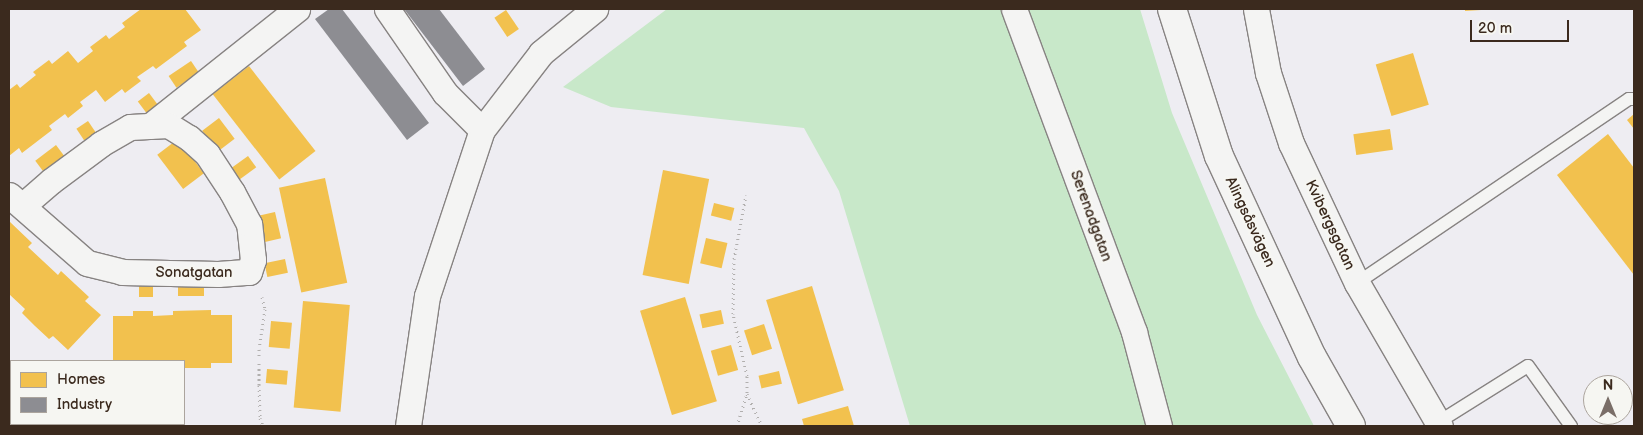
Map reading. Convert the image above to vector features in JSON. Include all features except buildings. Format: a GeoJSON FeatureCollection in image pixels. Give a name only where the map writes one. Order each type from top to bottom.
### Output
{"type":"FeatureCollection","features":[{"type":"Feature","properties":{"kind":"main road","name":"Alingsåsvägen"},"geometry":{"type":"LineString","coordinates":[[1172,9],[1219,156],[1312,357],[1352,426]]}},
{"type":"Feature","properties":{"kind":"street"},"geometry":{"type":"LineString","coordinates":[[150,126],[297,9]]}},
{"type":"Feature","properties":{"kind":"street"},"geometry":{"type":"LineString","coordinates":[[387,9],[446,92],[482,130]]}},
{"type":"Feature","properties":{"kind":"street"},"geometry":{"type":"LineString","coordinates":[[408,426],[427,296],[482,130],[541,54],[595,9]]}},
{"type":"Feature","properties":{"kind":"street","name":"Serenadgatan"},"geometry":{"type":"LineString","coordinates":[[1014,9],[1134,332],[1159,426]]}},
{"type":"Feature","properties":{"kind":"street","name":"Kvibergsgatan"},"geometry":{"type":"LineString","coordinates":[[1256,9],[1268,73],[1291,143],[1357,283],[1438,424]]}},
{"type":"Feature","properties":{"kind":"street","name":"Sonatgatan"},"geometry":{"type":"LineString","coordinates":[[168,125],[189,138],[207,154],[232,192],[248,224],[253,260],[249,272],[122,272],[87,263],[16,201],[51,181],[101,144],[130,127],[150,126],[168,125]]}},
{"type":"Feature","properties":{"kind":"lane"},"geometry":{"type":"LineString","coordinates":[[1357,283],[1629,99],[1634,99]]}},
{"type":"Feature","properties":{"kind":"lane"},"geometry":{"type":"LineString","coordinates":[[1438,424],[1528,366],[1571,426]]}},
{"type":"Feature","properties":{"kind":"path"},"geometry":{"type":"LineString","coordinates":[[737,426],[747,394],[747,376],[733,314],[734,259],[746,195]]}},
{"type":"Feature","properties":{"kind":"path"},"geometry":{"type":"LineString","coordinates":[[249,272],[259,288],[265,309],[258,350],[260,418],[263,426]]}},
{"type":"Feature","properties":{"kind":"path"},"geometry":{"type":"LineString","coordinates":[[747,394],[762,426]]}},
{"type":"Feature","properties":{"kind":"green space"},"geometry":{"type":"Polygon","coordinates":[[[667,9],[1140,9],[1172,113],[1257,315],[1314,426],[910,426],[839,191],[804,128],[611,107],[563,87],[667,9]]]}}]}
